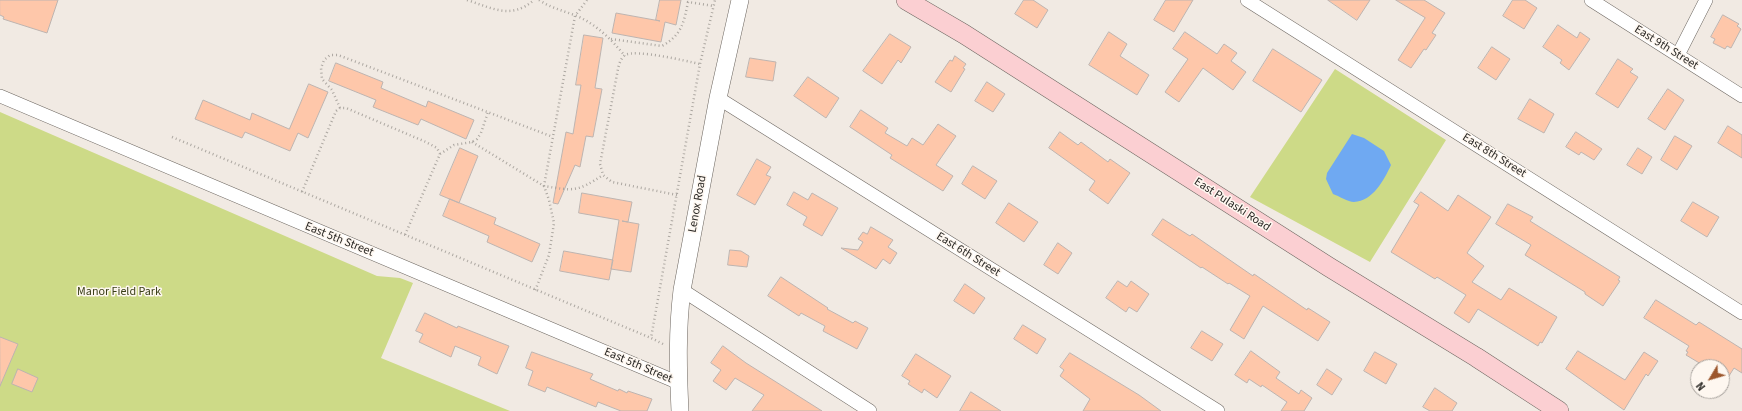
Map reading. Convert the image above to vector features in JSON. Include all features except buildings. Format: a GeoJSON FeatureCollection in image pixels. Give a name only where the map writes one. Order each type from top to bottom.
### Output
{"type":"FeatureCollection","features":[{"type":"Feature","properties":{"kind":"main road","name":"East Pulaski Road"},"geometry":{"type":"LineString","coordinates":[[906,0],[964,34],[1322,263],[1476,357],[1559,411]]}},
{"type":"Feature","properties":{"kind":"street","name":"Lenox Road"},"geometry":{"type":"LineString","coordinates":[[680,411],[677,345],[678,319],[682,290],[718,98],[740,0]]}},
{"type":"Feature","properties":{"kind":"street","name":"East 8th Street"},"geometry":{"type":"LineString","coordinates":[[1247,0],[1742,313]]}},
{"type":"Feature","properties":{"kind":"street","name":"East 9th Street"},"geometry":{"type":"LineString","coordinates":[[1591,0],[1742,96]]}},
{"type":"Feature","properties":{"kind":"street"},"geometry":{"type":"LineString","coordinates":[[1678,55],[1706,0]]}},
{"type":"Feature","properties":{"kind":"street","name":"East 5th Street"},"geometry":{"type":"LineString","coordinates":[[0,96],[679,383]]}},
{"type":"Feature","properties":{"kind":"street","name":"East 6th Street"},"geometry":{"type":"LineString","coordinates":[[718,98],[1218,411]]}},
{"type":"Feature","properties":{"kind":"street"},"geometry":{"type":"LineString","coordinates":[[682,290],[870,411]]}},
{"type":"Feature","properties":{"kind":"path"},"geometry":{"type":"LineString","coordinates":[[467,0],[511,12],[528,5],[534,0]]}},
{"type":"Feature","properties":{"kind":"path"},"geometry":{"type":"LineString","coordinates":[[539,0],[597,27],[611,39],[625,56]]}},
{"type":"Feature","properties":{"kind":"path"},"geometry":{"type":"LineString","coordinates":[[535,291],[549,255],[554,223],[544,186],[575,16],[587,0]]}},
{"type":"Feature","properties":{"kind":"path"},"geometry":{"type":"LineString","coordinates":[[651,338],[700,64],[715,0]]}},
{"type":"Feature","properties":{"kind":"path"},"geometry":{"type":"LineString","coordinates":[[611,39],[662,46],[675,37],[680,31],[688,1],[714,6]]}},
{"type":"Feature","properties":{"kind":"path"},"geometry":{"type":"LineString","coordinates":[[677,195],[612,182],[603,175],[600,164],[619,64],[625,56],[636,53],[700,64]]}},
{"type":"Feature","properties":{"kind":"path"},"geometry":{"type":"LineString","coordinates":[[340,108],[332,90],[322,79],[321,68],[324,60],[330,55],[338,55],[553,137]]}},
{"type":"Feature","properties":{"kind":"path"},"geometry":{"type":"LineString","coordinates":[[302,192],[336,111],[340,108],[346,108],[426,142],[437,148],[440,154]]}},
{"type":"Feature","properties":{"kind":"path"},"geometry":{"type":"LineString","coordinates":[[405,235],[440,154],[454,145],[472,142],[477,139],[481,133],[488,112]]}},
{"type":"Feature","properties":{"kind":"path"},"geometry":{"type":"LineString","coordinates":[[172,137],[535,291],[651,338],[661,344]]}},
{"type":"Feature","properties":{"kind":"path"},"geometry":{"type":"LineString","coordinates":[[472,142],[544,186],[563,189],[579,189],[603,175]]}},
{"type":"Feature","properties":{"kind":"green space"},"geometry":{"type":"Polygon","coordinates":[[[1335,69],[1446,140],[1370,262],[1250,197],[1335,69]]]}},
{"type":"Feature","properties":{"kind":"green space","name":"Manor Field Park"},"geometry":{"type":"Polygon","coordinates":[[[0,112],[377,276],[400,278],[413,283],[381,358],[510,411],[0,411],[0,112]]]}},
{"type":"Feature","properties":{"kind":"water"},"geometry":{"type":"Polygon","coordinates":[[[1352,134],[1364,138],[1384,151],[1391,165],[1385,177],[1372,194],[1361,201],[1354,202],[1333,194],[1326,179],[1327,173],[1352,134]]]}}]}
